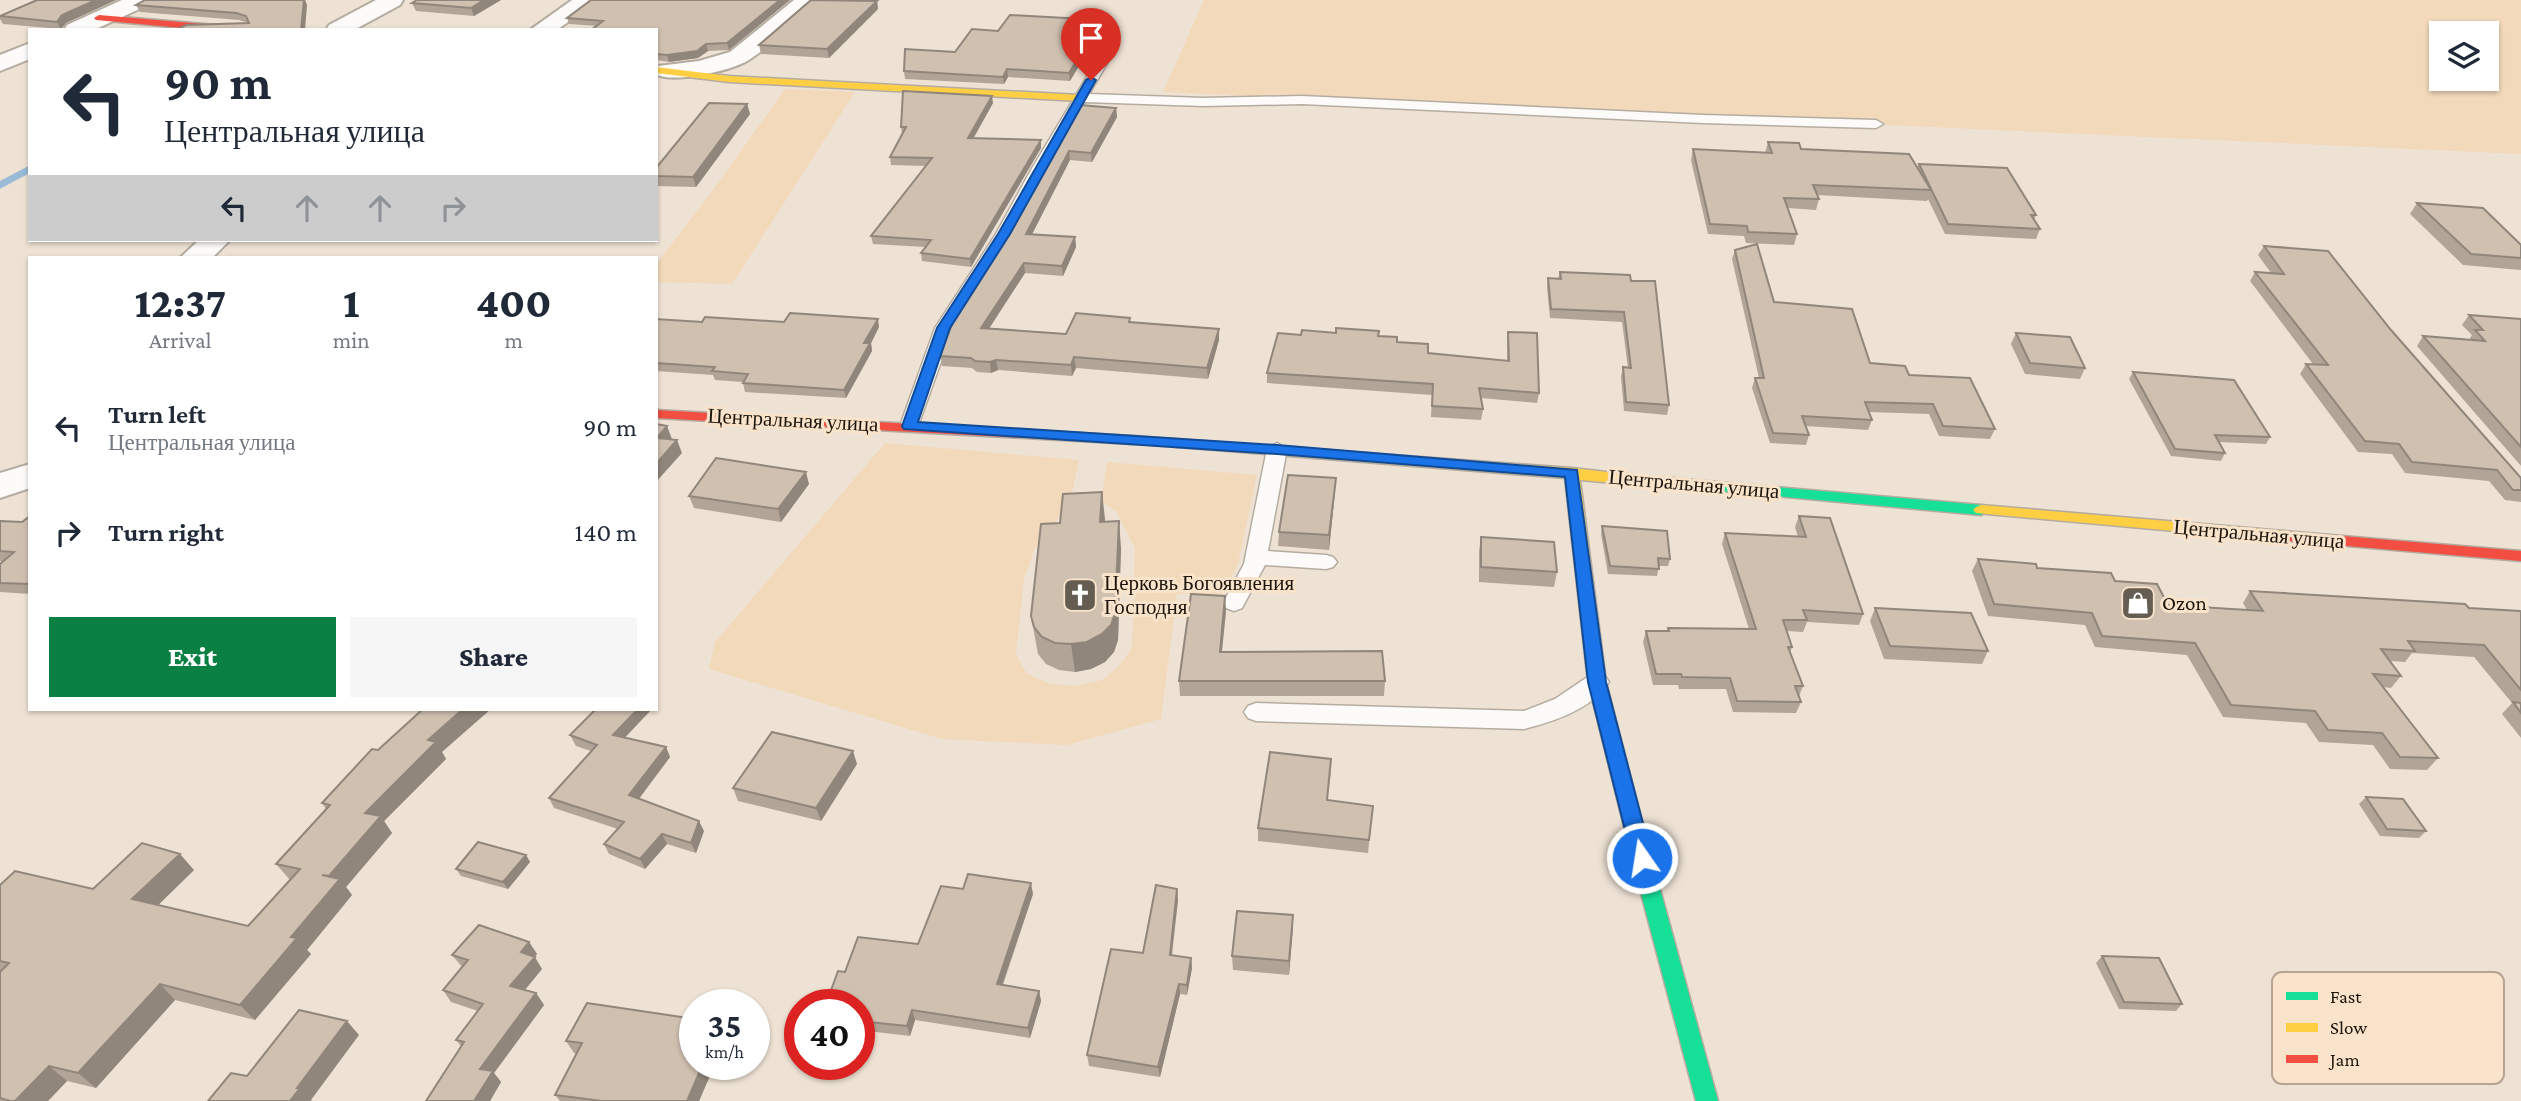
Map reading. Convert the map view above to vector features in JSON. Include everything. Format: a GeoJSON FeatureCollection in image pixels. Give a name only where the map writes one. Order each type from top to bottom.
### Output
{"type":"FeatureCollection","features":[{"type":"Feature","properties":{"kind":"street"},"geometry":{"type":"LineString","coordinates":[[79,28],[140,0]]}},
{"type":"Feature","properties":{"kind":"street"},"geometry":{"type":"LineString","coordinates":[[341,28],[392,0]]}},
{"type":"Feature","properties":{"kind":"street"},"geometry":{"type":"LineString","coordinates":[[544,28],[587,0]]}},
{"type":"Feature","properties":{"kind":"street"},"geometry":{"type":"LineString","coordinates":[[661,71],[701,68],[738,57],[807,0]]}},
{"type":"Feature","properties":{"kind":"street"},"geometry":{"type":"LineString","coordinates":[[99,19],[214,28]]}},
{"type":"Feature","properties":{"kind":"street"},"geometry":{"type":"LineString","coordinates":[[0,64],[28,51]]}},
{"type":"Feature","properties":{"kind":"street"},"geometry":{"type":"LineString","coordinates":[[661,71],[742,79],[1080,98]]}},
{"type":"Feature","properties":{"kind":"street"},"geometry":{"type":"LineString","coordinates":[[197,256],[214,242]]}},
{"type":"Feature","properties":{"kind":"street","name":"Центральная улица"},"geometry":{"type":"LineString","coordinates":[[658,414],[909,426],[1277,449],[2521,556]]}},
{"type":"Feature","properties":{"kind":"street"},"geometry":{"type":"LineString","coordinates":[[1572,473],[1597,682],[1623,777],[1648,886],[1707,1101]]}},
{"type":"Feature","properties":{"kind":"street"},"geometry":{"type":"LineString","coordinates":[[0,486],[28,476]]}},
{"type":"Feature","properties":{"kind":"lane"},"geometry":{"type":"LineString","coordinates":[[909,426],[943,328],[1004,234],[1112,45]]}},
{"type":"Feature","properties":{"kind":"lane"},"geometry":{"type":"LineString","coordinates":[[1080,98],[1203,102],[1301,100],[1690,119],[1876,124]]}},
{"type":"Feature","properties":{"kind":"lane"},"geometry":{"type":"LineString","coordinates":[[1234,603],[1256,557],[1277,449]]}},
{"type":"Feature","properties":{"kind":"lane"},"geometry":{"type":"LineString","coordinates":[[1256,557],[1326,562]]}},
{"type":"Feature","properties":{"kind":"lane"},"geometry":{"type":"LineString","coordinates":[[1256,712],[1524,720],[1551,714],[1597,682]]}},
{"type":"Feature","properties":{"kind":"shaded area"},"geometry":{"type":"Polygon","coordinates":[[[1204,0],[2521,0],[2521,154],[1163,92],[1204,0]]]}},
{"type":"Feature","properties":{"kind":"shaded area"},"geometry":{"type":"Polygon","coordinates":[[[785,89],[855,92],[732,284],[658,282],[658,261],[714,189],[785,89]]]}},
{"type":"Feature","properties":{"kind":"shaded area"},"geometry":{"type":"Polygon","coordinates":[[[885,443],[1079,460],[1070,502],[1035,548],[1024,579],[1016,654],[1027,674],[1051,684],[1076,686],[1102,680],[1118,667],[1132,648],[1135,548],[1116,511],[1101,501],[1107,462],[1257,475],[1238,564],[1223,594],[1177,594],[1161,719],[1067,745],[942,739],[709,669],[715,642],[885,443]]]}},
{"type":"Feature","properties":{"kind":"building"},"geometry":{"type":"Polygon","coordinates":[[[37,0],[96,0],[62,15],[57,22],[0,16],[37,0]]]}},
{"type":"Feature","properties":{"kind":"building"},"geometry":{"type":"Polygon","coordinates":[[[145,0],[304,0],[301,28],[180,28],[186,25],[249,23],[246,16],[236,13],[136,5],[145,0]]]}},
{"type":"Feature","properties":{"kind":"building"},"geometry":{"type":"Polygon","coordinates":[[[417,0],[484,0],[471,8],[412,3],[417,0]]]}},
{"type":"Feature","properties":{"kind":"building"},"geometry":{"type":"Polygon","coordinates":[[[591,0],[780,0],[727,43],[706,44],[697,51],[667,55],[658,54],[658,28],[594,28],[603,21],[567,18],[591,0]]]}},
{"type":"Feature","properties":{"kind":"building"},"geometry":{"type":"Polygon","coordinates":[[[811,0],[877,1],[827,49],[759,45],[811,0]]]}},
{"type":"Feature","properties":{"kind":"building"},"geometry":{"type":"Polygon","coordinates":[[[1010,15],[1101,20],[1069,73],[1007,69],[1003,77],[904,71],[905,49],[955,52],[972,29],[998,31],[1010,15]]]}},
{"type":"Feature","properties":{"kind":"building"},"geometry":{"type":"Polygon","coordinates":[[[903,91],[992,96],[968,138],[1041,140],[970,259],[921,253],[931,240],[871,236],[932,158],[890,157],[906,127],[901,127],[903,91]]]}},
{"type":"Feature","properties":{"kind":"building"},"geometry":{"type":"Polygon","coordinates":[[[709,103],[747,104],[693,177],[658,176],[658,166],[709,103]]]}},
{"type":"Feature","properties":{"kind":"building"},"geometry":{"type":"Polygon","coordinates":[[[1080,105],[1116,108],[1091,153],[1069,151],[1026,234],[1075,237],[1062,266],[1024,263],[981,328],[1066,334],[1076,313],[1130,318],[1129,322],[1219,329],[1207,368],[1074,357],[1071,365],[975,361],[971,358],[940,356],[954,319],[1013,225],[1080,105]]]}},
{"type":"Feature","properties":{"kind":"building"},"geometry":{"type":"Polygon","coordinates":[[[1768,142],[1799,143],[1801,149],[1909,154],[1931,190],[1813,185],[1819,199],[1784,198],[1797,234],[1748,232],[1747,226],[1710,224],[1693,149],[1772,153],[1768,142]]]}},
{"type":"Feature","properties":{"kind":"building"},"geometry":{"type":"Polygon","coordinates":[[[1919,164],[2007,168],[2036,215],[2031,215],[2040,229],[1948,224],[1919,164]]]}},
{"type":"Feature","properties":{"kind":"building"},"geometry":{"type":"Polygon","coordinates":[[[2417,203],[2483,208],[2521,245],[2521,258],[2471,254],[2417,203]]]}},
{"type":"Feature","properties":{"kind":"building"},"geometry":{"type":"Polygon","coordinates":[[[1757,244],[1774,302],[1852,309],[1870,363],[1905,366],[1909,375],[1970,378],[1995,429],[1943,426],[1933,404],[1865,402],[1872,420],[1802,416],[1809,435],[1773,433],[1755,378],[1764,378],[1735,250],[1757,244]]]}},
{"type":"Feature","properties":{"kind":"building"},"geometry":{"type":"Polygon","coordinates":[[[2264,246],[2328,251],[2391,330],[2521,478],[2521,490],[2513,490],[2497,470],[2412,462],[2399,444],[2365,441],[2306,364],[2328,365],[2255,272],[2284,274],[2264,246]]]}},
{"type":"Feature","properties":{"kind":"building"},"geometry":{"type":"Polygon","coordinates":[[[1560,272],[1630,275],[1631,281],[1655,281],[1669,405],[1626,402],[1623,367],[1631,368],[1624,312],[1551,309],[1548,278],[1561,279],[1560,272]]]}},
{"type":"Feature","properties":{"kind":"building"},"geometry":{"type":"Polygon","coordinates":[[[790,313],[878,319],[864,343],[870,343],[844,390],[743,383],[748,374],[712,371],[715,367],[658,363],[658,319],[702,322],[705,317],[784,322],[790,313]]]}},
{"type":"Feature","properties":{"kind":"building"},"geometry":{"type":"Polygon","coordinates":[[[2469,315],[2521,319],[2521,447],[2423,336],[2485,341],[2475,330],[2483,330],[2469,315]]]}},
{"type":"Feature","properties":{"kind":"building"},"geometry":{"type":"Polygon","coordinates":[[[1336,328],[1379,331],[1378,336],[1397,337],[1397,342],[1428,344],[1428,353],[1509,361],[1508,332],[1537,333],[1539,393],[1479,388],[1483,409],[1432,406],[1433,384],[1267,373],[1278,333],[1301,335],[1302,330],[1336,333],[1336,328]]]}},
{"type":"Feature","properties":{"kind":"building"},"geometry":{"type":"Polygon","coordinates":[[[2016,333],[2070,337],[2085,368],[2030,363],[2016,333]]]}},
{"type":"Feature","properties":{"kind":"building"},"geometry":{"type":"Polygon","coordinates":[[[2133,372],[2234,380],[2270,437],[2215,435],[2225,453],[2175,449],[2133,372]]]}},
{"type":"Feature","properties":{"kind":"building"},"geometry":{"type":"Polygon","coordinates":[[[658,424],[667,426],[658,437],[658,424]]]}},
{"type":"Feature","properties":{"kind":"building"},"geometry":{"type":"Polygon","coordinates":[[[658,438],[677,440],[658,462],[658,438]]]}},
{"type":"Feature","properties":{"kind":"building"},"geometry":{"type":"Polygon","coordinates":[[[716,458],[806,472],[778,509],[689,496],[716,458]]]}},
{"type":"Feature","properties":{"kind":"building"},"geometry":{"type":"Polygon","coordinates":[[[1288,475],[1336,478],[1329,535],[1279,532],[1288,475]]]}},
{"type":"Feature","properties":{"kind":"building","name":"Церковь Богоявления Господня"},"geometry":{"type":"Polygon","coordinates":[[[1102,492],[1100,522],[1119,521],[1115,613],[1111,625],[1102,634],[1087,642],[1055,643],[1042,637],[1034,627],[1031,616],[1041,524],[1060,523],[1063,494],[1102,492]]]}},
{"type":"Feature","properties":{"kind":"building"},"geometry":{"type":"Polygon","coordinates":[[[1799,516],[1830,518],[1863,614],[1803,610],[1807,620],[1783,620],[1792,647],[1788,647],[1803,686],[1795,686],[1801,702],[1737,701],[1730,678],[1656,674],[1646,631],[1669,631],[1668,628],[1756,629],[1725,533],[1806,537],[1799,516]]]}},
{"type":"Feature","properties":{"kind":"building"},"geometry":{"type":"Polygon","coordinates":[[[28,518],[28,584],[0,583],[0,564],[14,552],[0,551],[0,521],[22,522],[28,518]]]}},
{"type":"Feature","properties":{"kind":"building"},"geometry":{"type":"Polygon","coordinates":[[[1602,526],[1667,531],[1670,559],[1658,558],[1659,569],[1610,566],[1602,526]]]}},
{"type":"Feature","properties":{"kind":"building"},"geometry":{"type":"Polygon","coordinates":[[[1481,537],[1554,542],[1557,572],[1481,567],[1481,537]]]}},
{"type":"Feature","properties":{"kind":"building"},"geometry":{"type":"Polygon","coordinates":[[[1978,559],[2036,564],[2037,568],[2111,573],[2115,581],[2157,584],[2168,605],[2263,611],[2250,591],[2465,604],[2469,608],[2520,611],[2521,690],[2484,645],[2408,641],[2415,651],[2381,649],[2401,676],[2373,674],[2438,758],[2400,757],[2382,733],[2328,730],[2315,711],[2231,705],[2195,643],[2102,636],[2092,613],[1994,604],[1978,559]]]}},
{"type":"Feature","properties":{"kind":"building"},"geometry":{"type":"Polygon","coordinates":[[[1191,594],[1225,596],[1220,652],[1382,651],[1385,681],[1179,681],[1191,594]]]}},
{"type":"Feature","properties":{"kind":"building"},"geometry":{"type":"Polygon","coordinates":[[[1875,608],[1971,613],[1988,651],[1890,646],[1875,608]]]}},
{"type":"Feature","properties":{"kind":"building"},"geometry":{"type":"Polygon","coordinates":[[[2513,702],[2521,703],[2521,713],[2513,702]]]}},
{"type":"Feature","properties":{"kind":"building"},"geometry":{"type":"Polygon","coordinates":[[[421,711],[461,711],[428,740],[436,742],[365,813],[381,816],[329,876],[322,875],[340,879],[291,937],[297,938],[240,1005],[160,984],[78,1073],[49,1066],[15,1101],[0,1098],[0,972],[9,963],[0,961],[0,885],[15,871],[93,889],[142,843],[180,854],[132,899],[248,926],[300,869],[276,864],[330,805],[322,803],[372,749],[378,750],[421,711]]]}},
{"type":"Feature","properties":{"kind":"building"},"geometry":{"type":"Polygon","coordinates":[[[594,711],[636,711],[613,735],[666,747],[629,795],[699,821],[691,843],[662,834],[640,859],[604,844],[624,822],[549,798],[597,745],[570,735],[594,711]]]}},
{"type":"Feature","properties":{"kind":"building"},"geometry":{"type":"Polygon","coordinates":[[[772,732],[853,751],[816,808],[733,788],[772,732]]]}},
{"type":"Feature","properties":{"kind":"building"},"geometry":{"type":"Polygon","coordinates":[[[1270,752],[1331,759],[1327,800],[1373,806],[1369,840],[1258,828],[1270,752]]]}},
{"type":"Feature","properties":{"kind":"building"},"geometry":{"type":"Polygon","coordinates":[[[2366,797],[2403,799],[2426,831],[2387,829],[2366,797]]]}},
{"type":"Feature","properties":{"kind":"building"},"geometry":{"type":"Polygon","coordinates":[[[478,842],[526,855],[503,882],[456,869],[478,842]]]}},
{"type":"Feature","properties":{"kind":"building"},"geometry":{"type":"Polygon","coordinates":[[[968,874],[1031,883],[997,984],[1039,991],[1028,1028],[912,1010],[907,1026],[875,1023],[875,989],[831,989],[838,971],[845,972],[858,937],[918,944],[941,886],[963,889],[968,874]]]}},
{"type":"Feature","properties":{"kind":"building"},"geometry":{"type":"Polygon","coordinates":[[[1156,885],[1177,889],[1170,955],[1191,958],[1187,985],[1179,984],[1158,1067],[1087,1055],[1111,949],[1143,953],[1156,885]]]}},
{"type":"Feature","properties":{"kind":"building"},"geometry":{"type":"Polygon","coordinates":[[[1237,911],[1293,915],[1289,961],[1232,956],[1237,911]]]}},
{"type":"Feature","properties":{"kind":"building"},"geometry":{"type":"Polygon","coordinates":[[[479,925],[529,942],[521,952],[535,957],[510,986],[536,993],[480,1069],[493,1071],[474,1101],[426,1101],[464,1042],[456,1040],[483,1004],[443,990],[468,960],[452,955],[479,925]]]}},
{"type":"Feature","properties":{"kind":"building"},"geometry":{"type":"Polygon","coordinates":[[[2102,956],[2159,958],[2182,1004],[2124,1002],[2102,956]]]}},
{"type":"Feature","properties":{"kind":"building"},"geometry":{"type":"Polygon","coordinates":[[[587,1003],[679,1017],[679,1080],[696,1080],[687,1101],[602,1101],[555,1095],[582,1043],[566,1041],[587,1003]]]}},
{"type":"Feature","properties":{"kind":"building"},"geometry":{"type":"Polygon","coordinates":[[[299,1010],[347,1021],[290,1101],[208,1101],[231,1073],[247,1076],[299,1010]]]}},
{"type":"Feature","properties":{"kind":"waterway"},"geometry":{"type":"LineString","coordinates":[[0,185],[28,170]]}},
{"type":"Feature","properties":{"kind":"traffic: fast"},"geometry":{"type":"LineString","coordinates":[[1672,483],[1981,510]]}},
{"type":"Feature","properties":{"kind":"traffic: fast"},"geometry":{"type":"LineString","coordinates":[[1644,867],[1707,1101]]}},
{"type":"Feature","properties":{"kind":"traffic: slow"},"geometry":{"type":"LineString","coordinates":[[658,70],[729,79],[1080,98]]}},
{"type":"Feature","properties":{"kind":"traffic: slow"},"geometry":{"type":"LineString","coordinates":[[1133,440],[1277,449],[1672,483]]}},
{"type":"Feature","properties":{"kind":"traffic: slow"},"geometry":{"type":"LineString","coordinates":[[1572,473],[1597,682],[1644,867]]}},
{"type":"Feature","properties":{"kind":"traffic: slow"},"geometry":{"type":"LineString","coordinates":[[1981,510],[2284,536]]}},
{"type":"Feature","properties":{"kind":"traffic: jam"},"geometry":{"type":"LineString","coordinates":[[99,18],[216,28]]}},
{"type":"Feature","properties":{"kind":"traffic: jam"},"geometry":{"type":"LineString","coordinates":[[658,414],[1133,440]]}},
{"type":"Feature","properties":{"kind":"traffic: jam"},"geometry":{"type":"LineString","coordinates":[[2284,536],[2521,556]]}},
{"type":"Feature","properties":{"kind":"place","name":"Церковь Богоявления Господня"},"geometry":{"type":"Point","coordinates":[1080,595]}},
{"type":"Feature","properties":{"kind":"place","name":"Ozon"},"geometry":{"type":"Point","coordinates":[2138,603]}},
{"type":"Feature","properties":{"kind":"route"},"geometry":{"type":"LineString","coordinates":[[1091,80],[1004,234],[943,328],[909,426],[1277,449],[1572,473],[1597,682],[1642,858]]}}]}
